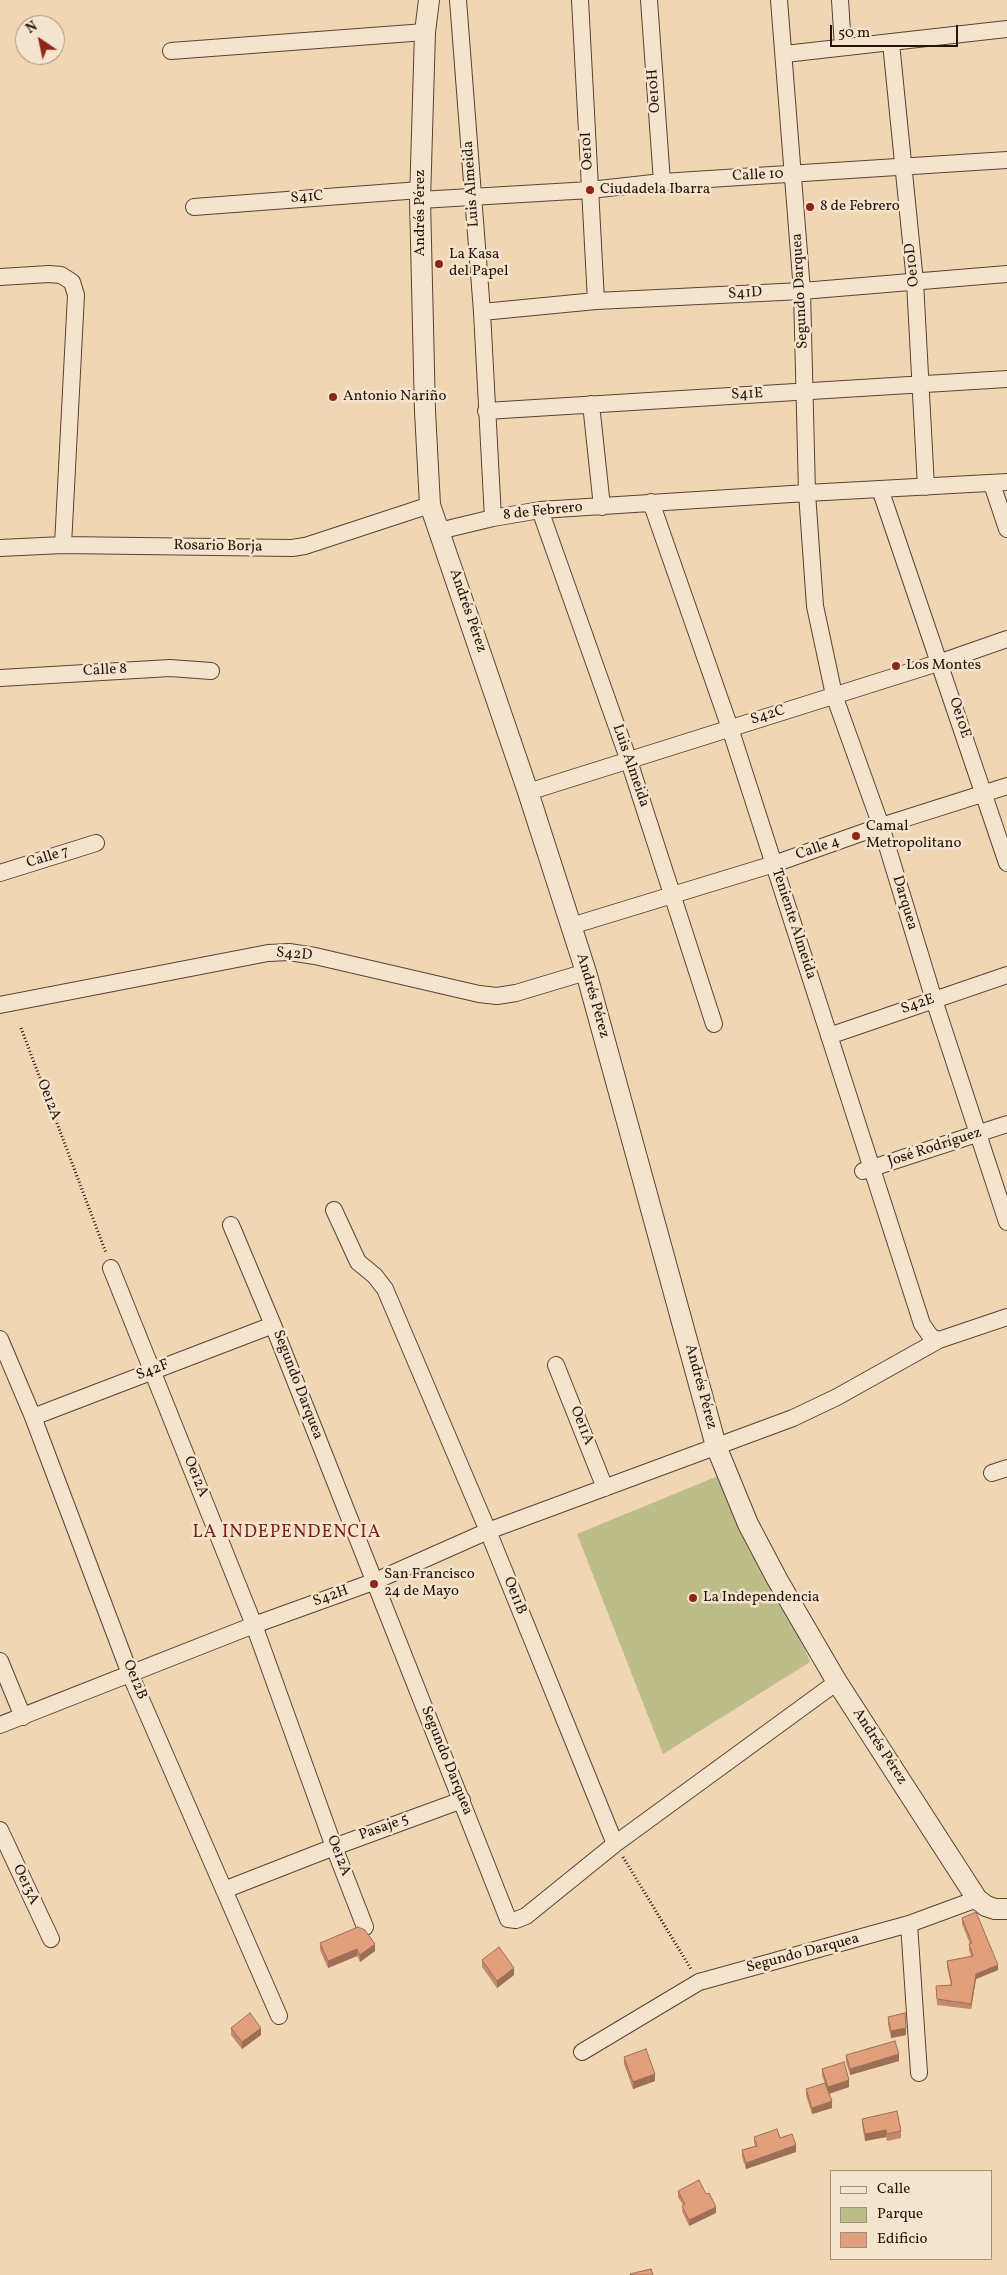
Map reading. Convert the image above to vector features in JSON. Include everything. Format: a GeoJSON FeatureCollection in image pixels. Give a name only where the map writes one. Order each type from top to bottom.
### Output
{"type":"FeatureCollection","features":[{"type":"Feature","properties":{"kind":"street","name":"Andrés Pérez"},"geometry":{"type":"LineString","coordinates":[[429,0],[425,32],[420,195],[425,411],[430,505],[528,792],[586,972],[716,1446],[748,1524],[777,1579],[837,1682],[978,1899]]}},
{"type":"Feature","properties":{"kind":"street","name":"Luis Almeida"},"geometry":{"type":"LineString","coordinates":[[458,0],[482,312],[493,518]]}},
{"type":"Feature","properties":{"kind":"street","name":"Oe10I"},"geometry":{"type":"LineString","coordinates":[[580,0],[596,301]]}},
{"type":"Feature","properties":{"kind":"street","name":"Oe10H"},"geometry":{"type":"LineString","coordinates":[[649,0],[662,182]]}},
{"type":"Feature","properties":{"kind":"street","name":"Segundo Darquea"},"geometry":{"type":"LineString","coordinates":[[779,0],[785,54],[802,291],[807,493]]}},
{"type":"Feature","properties":{"kind":"street"},"geometry":{"type":"LineString","coordinates":[[840,0],[843,47]]}},
{"type":"Feature","properties":{"kind":"street"},"geometry":{"type":"LineString","coordinates":[[785,54],[1007,29]]}},
{"type":"Feature","properties":{"kind":"street"},"geometry":{"type":"LineString","coordinates":[[171,51],[425,32]]}},
{"type":"Feature","properties":{"kind":"street","name":"Oe10D"},"geometry":{"type":"LineString","coordinates":[[891,43],[915,282],[926,487]]}},
{"type":"Feature","properties":{"kind":"street","name":"Calle 10"},"geometry":{"type":"LineString","coordinates":[[420,195],[474,198],[590,190],[662,182],[1007,160]]}},
{"type":"Feature","properties":{"kind":"street","name":"S41C"},"geometry":{"type":"LineString","coordinates":[[194,207],[420,195]]}},
{"type":"Feature","properties":{"kind":"street","name":"S41D"},"geometry":{"type":"LineString","coordinates":[[482,312],[596,301],[802,291],[1007,274]]}},
{"type":"Feature","properties":{"kind":"street"},"geometry":{"type":"LineString","coordinates":[[0,277],[61,275],[72,282],[76,295],[63,545]]}},
{"type":"Feature","properties":{"kind":"street","name":"S41E"},"geometry":{"type":"LineString","coordinates":[[486,411],[1007,379]]}},
{"type":"Feature","properties":{"kind":"street"},"geometry":{"type":"LineString","coordinates":[[591,404],[602,507]]}},
{"type":"Feature","properties":{"kind":"street"},"geometry":{"type":"LineString","coordinates":[[1000,483],[1007,529]]}},
{"type":"Feature","properties":{"kind":"street","name":"8 de Febrero"},"geometry":{"type":"LineString","coordinates":[[439,531],[493,518],[540,510],[880,488],[1000,483]]}},
{"type":"Feature","properties":{"kind":"street","name":"Oe10E"},"geometry":{"type":"LineString","coordinates":[[880,488],[941,662],[1007,863]]}},
{"type":"Feature","properties":{"kind":"street","name":"Darquea"},"geometry":{"type":"LineString","coordinates":[[807,493],[815,606],[834,695],[881,826],[934,1000],[1007,1222]]}},
{"type":"Feature","properties":{"kind":"street","name":"Teniente Almeida"},"geometry":{"type":"LineString","coordinates":[[651,502],[730,728],[829,1036],[868,1170],[922,1324],[931,1337],[939,1340]]}},
{"type":"Feature","properties":{"kind":"street","name":"Rosario Borja"},"geometry":{"type":"LineString","coordinates":[[0,548],[63,545],[292,548],[305,546],[430,505]]}},
{"type":"Feature","properties":{"kind":"street","name":"Luis Almeida"},"geometry":{"type":"LineString","coordinates":[[540,510],[629,761],[714,1024]]}},
{"type":"Feature","properties":{"kind":"street","name":"S42C"},"geometry":{"type":"LineString","coordinates":[[528,792],[941,662],[1007,639]]}},
{"type":"Feature","properties":{"kind":"street","name":"Calle 8"},"geometry":{"type":"LineString","coordinates":[[0,678],[170,668],[211,671]]}},
{"type":"Feature","properties":{"kind":"street","name":"Calle 4"},"geometry":{"type":"LineString","coordinates":[[571,926],[673,897],[881,826],[1007,786]]}},
{"type":"Feature","properties":{"kind":"street","name":"Calle 7"},"geometry":{"type":"LineString","coordinates":[[0,873],[96,843]]}},
{"type":"Feature","properties":{"kind":"street","name":"S42D"},"geometry":{"type":"LineString","coordinates":[[0,1005],[268,953],[289,952],[315,956],[479,994],[497,996],[516,994],[586,972]]}},
{"type":"Feature","properties":{"kind":"street","name":"S42E"},"geometry":{"type":"LineString","coordinates":[[829,1036],[1007,975]]}},
{"type":"Feature","properties":{"kind":"street","name":"José Rodríguez"},"geometry":{"type":"LineString","coordinates":[[868,1170],[1007,1124]]}},
{"type":"Feature","properties":{"kind":"street","name":"Oe11B"},"geometry":{"type":"LineString","coordinates":[[334,1210],[358,1262],[375,1276],[385,1289],[488,1531],[616,1844]]}},
{"type":"Feature","properties":{"kind":"street","name":"Segundo Darquea"},"geometry":{"type":"LineString","coordinates":[[231,1225],[273,1325],[373,1582],[462,1800],[508,1919],[512,1920],[526,1916],[616,1844],[837,1682]]}},
{"type":"Feature","properties":{"kind":"street","name":"Oe12A"},"geometry":{"type":"LineString","coordinates":[[111,1268],[154,1371],[254,1625],[365,1927]]}},
{"type":"Feature","properties":{"kind":"street","name":"S42H"},"geometry":{"type":"LineString","coordinates":[[0,1725],[254,1625],[373,1582],[488,1531],[792,1418],[837,1397],[939,1340],[1007,1317]]}},
{"type":"Feature","properties":{"kind":"street","name":"S42F"},"geometry":{"type":"LineString","coordinates":[[33,1417],[273,1325]]}},
{"type":"Feature","properties":{"kind":"street","name":"Oe12B"},"geometry":{"type":"LineString","coordinates":[[0,1339],[33,1417],[130,1674],[279,2016]]}},
{"type":"Feature","properties":{"kind":"street","name":"Oe11A"},"geometry":{"type":"LineString","coordinates":[[556,1365],[605,1488]]}},
{"type":"Feature","properties":{"kind":"street"},"geometry":{"type":"LineString","coordinates":[[0,1661],[22,1717]]}},
{"type":"Feature","properties":{"kind":"street","name":"Pasaje 5"},"geometry":{"type":"LineString","coordinates":[[224,1890],[462,1800]]}},
{"type":"Feature","properties":{"kind":"street","name":"Oe13A"},"geometry":{"type":"LineString","coordinates":[[0,1830],[50,1939]]}},
{"type":"Feature","properties":{"kind":"street"},"geometry":{"type":"LineString","coordinates":[[978,1899],[986,1906],[995,1909],[1007,1909]]}},
{"type":"Feature","properties":{"kind":"street","name":"Segundo Darquea"},"geometry":{"type":"LineString","coordinates":[[582,2052],[699,1982],[909,1924],[978,1899]]}},
{"type":"Feature","properties":{"kind":"street"},"geometry":{"type":"LineString","coordinates":[[909,1924],[919,2073]]}},
{"type":"Feature","properties":{"kind":"path","name":"Oe12A"},"geometry":{"type":"LineString","coordinates":[[21,1028],[111,1268]]}},
{"type":"Feature","properties":{"kind":"path"},"geometry":{"type":"LineString","coordinates":[[616,1844],[699,1982]]}},
{"type":"Feature","properties":{"kind":"green space","name":"La Independencia"},"geometry":{"type":"Polygon","coordinates":[[[730,1471],[810,1662],[663,1754],[577,1534],[730,1471]]]}},
{"type":"Feature","properties":{"kind":"building"},"geometry":{"type":"Polygon","coordinates":[[[976,1912],[998,1965],[976,1974],[971,2004],[937,1999],[936,1986],[952,1985],[947,1961],[973,1956],[969,1944],[972,1943],[962,1918],[976,1912]]]}},
{"type":"Feature","properties":{"kind":"building"},"geometry":{"type":"Polygon","coordinates":[[[358,1927],[365,1930],[375,1944],[360,1955],[357,1949],[328,1961],[320,1943],[358,1927]]]}},
{"type":"Feature","properties":{"kind":"building"},"geometry":{"type":"Polygon","coordinates":[[[499,1947],[514,1968],[497,1981],[482,1960],[499,1947]]]}},
{"type":"Feature","properties":{"kind":"building"},"geometry":{"type":"Polygon","coordinates":[[[250,2013],[261,2028],[242,2042],[231,2028],[250,2013]]]}},
{"type":"Feature","properties":{"kind":"building"},"geometry":{"type":"Polygon","coordinates":[[[905,2013],[906,2028],[891,2031],[888,2017],[905,2013]]]}},
{"type":"Feature","properties":{"kind":"building"},"geometry":{"type":"Polygon","coordinates":[[[895,2041],[899,2054],[850,2069],[846,2055],[895,2041]]]}},
{"type":"Feature","properties":{"kind":"building"},"geometry":{"type":"Polygon","coordinates":[[[646,2049],[655,2074],[633,2082],[624,2057],[646,2049]]]}},
{"type":"Feature","properties":{"kind":"building"},"geometry":{"type":"Polygon","coordinates":[[[844,2062],[849,2080],[828,2087],[822,2069],[844,2062]]]}},
{"type":"Feature","properties":{"kind":"building"},"geometry":{"type":"Polygon","coordinates":[[[825,2083],[832,2101],[812,2108],[806,2089],[825,2083]]]}},
{"type":"Feature","properties":{"kind":"building"},"geometry":{"type":"Polygon","coordinates":[[[897,2111],[901,2131],[887,2134],[886,2130],[865,2134],[862,2119],[897,2111]]]}},
{"type":"Feature","properties":{"kind":"building"},"geometry":{"type":"Polygon","coordinates":[[[777,2129],[780,2138],[792,2134],[796,2145],[746,2163],[742,2150],[757,2146],[754,2137],[777,2129]]]}},
{"type":"Feature","properties":{"kind":"building"},"geometry":{"type":"Polygon","coordinates":[[[699,2180],[706,2194],[709,2193],[716,2207],[689,2220],[682,2206],[685,2204],[678,2191],[699,2180]]]}},
{"type":"Feature","properties":{"kind":"building"},"geometry":{"type":"Polygon","coordinates":[[[651,2269],[653,2275],[630,2274],[651,2269]]]}},
{"type":"Feature","properties":{"kind":"place","name":"Ciudadela Ibarra"},"geometry":{"type":"Point","coordinates":[590,190]}},
{"type":"Feature","properties":{"kind":"place","name":"8 de Febrero"},"geometry":{"type":"Point","coordinates":[810,207]}},
{"type":"Feature","properties":{"kind":"place","name":"La Kasa del Papel"},"geometry":{"type":"Point","coordinates":[439,264]}},
{"type":"Feature","properties":{"kind":"place","name":"Antonio Nariño"},"geometry":{"type":"Point","coordinates":[333,397]}},
{"type":"Feature","properties":{"kind":"place","name":"Los Montes"},"geometry":{"type":"Point","coordinates":[896,666]}},
{"type":"Feature","properties":{"kind":"place","name":"Camal Metropolitano"},"geometry":{"type":"Point","coordinates":[856,836]}},
{"type":"Feature","properties":{"kind":"place","name":"San Francisco 24 de Mayo"},"geometry":{"type":"Point","coordinates":[374,1584]}},
{"type":"Feature","properties":{"kind":"place","name":"La Independencia"},"geometry":{"type":"Point","coordinates":[693,1598]}},
{"type":"Feature","properties":{"kind":"district","name":"LA INDEPENDENCIA"},"geometry":{"type":"Point","coordinates":[287,1534]}}]}
